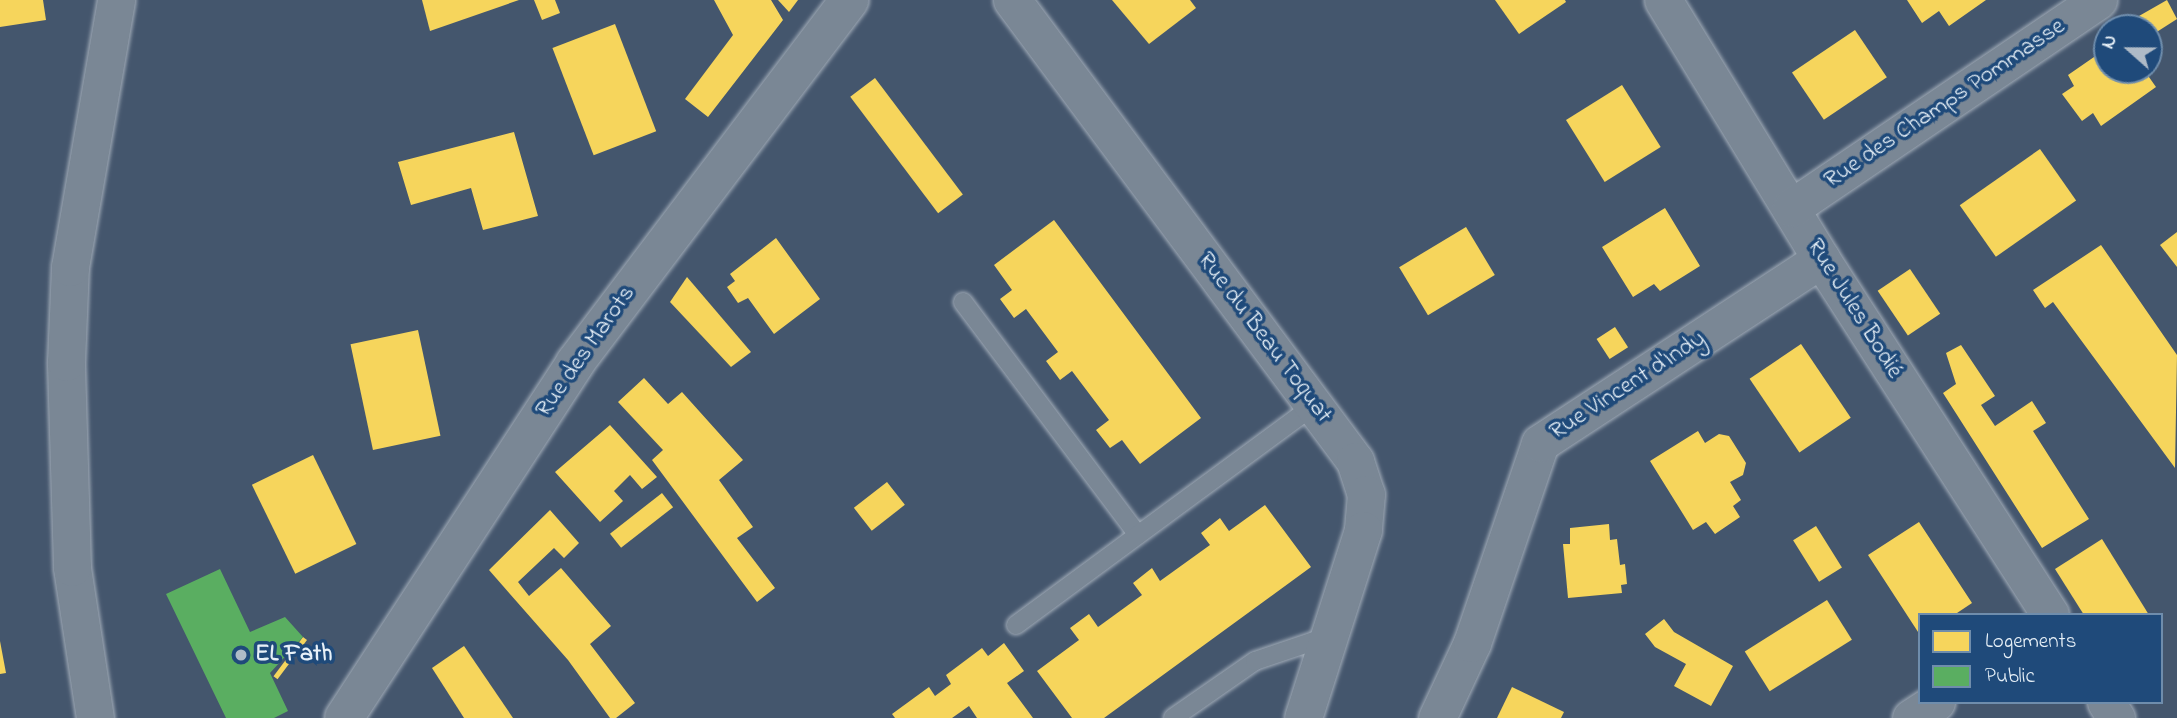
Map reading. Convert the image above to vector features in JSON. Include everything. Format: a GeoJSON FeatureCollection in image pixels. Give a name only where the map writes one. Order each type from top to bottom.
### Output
{"type":"FeatureCollection","features":[{"type":"Feature","properties":{"kind":"main road","name":"Rue des Marots"},"geometry":{"type":"LineString","coordinates":[[344,718],[575,363],[850,0]]}},
{"type":"Feature","properties":{"kind":"street"},"geometry":{"type":"LineString","coordinates":[[95,718],[72,567],[66,362],[70,267],[116,0]]}},
{"type":"Feature","properties":{"kind":"street","name":"Rue du Beau Toquat"},"geometry":{"type":"LineString","coordinates":[[1012,0],[1355,461],[1366,494],[1363,530],[1303,718]]}},
{"type":"Feature","properties":{"kind":"street","name":"Rue Jules Bodié"},"geometry":{"type":"LineString","coordinates":[[1663,0],[1821,259],[2049,613]]}},
{"type":"Feature","properties":{"kind":"street","name":"Rue des Champs Pommasse"},"geometry":{"type":"LineString","coordinates":[[1791,208],[2098,0]]}},
{"type":"Feature","properties":{"kind":"street","name":"Rue Vincent d'Indy"},"geometry":{"type":"LineString","coordinates":[[1437,718],[1472,643],[1540,443],[1821,259]]}},
{"type":"Feature","properties":{"kind":"street"},"geometry":{"type":"LineString","coordinates":[[1911,718],[1933,704]]}},
{"type":"Feature","properties":{"kind":"lane"},"geometry":{"type":"LineString","coordinates":[[963,302],[1138,535]]}},
{"type":"Feature","properties":{"kind":"lane"},"geometry":{"type":"LineString","coordinates":[[1016,625],[1314,405]]}},
{"type":"Feature","properties":{"kind":"lane"},"geometry":{"type":"LineString","coordinates":[[1173,718],[1255,661],[1329,636]]}},
{"type":"Feature","properties":{"kind":"building: Logements"},"geometry":{"type":"Polygon","coordinates":[[[0,0],[43,0],[46,20],[0,27],[0,0]]]}},
{"type":"Feature","properties":{"kind":"building: Logements"},"geometry":{"type":"Polygon","coordinates":[[[422,0],[519,0],[430,31],[422,0]]]}},
{"type":"Feature","properties":{"kind":"building: Logements"},"geometry":{"type":"Polygon","coordinates":[[[534,0],[555,0],[560,13],[542,20],[534,0]]]}},
{"type":"Feature","properties":{"kind":"building: Logements"},"geometry":{"type":"Polygon","coordinates":[[[714,0],[771,0],[783,20],[708,117],[685,99],[733,35],[714,0]]]}},
{"type":"Feature","properties":{"kind":"building: Logements"},"geometry":{"type":"Polygon","coordinates":[[[778,0],[798,0],[789,12],[778,0]]]}},
{"type":"Feature","properties":{"kind":"building: Logements"},"geometry":{"type":"Polygon","coordinates":[[[1112,0],[1190,0],[1196,8],[1149,44],[1112,0]]]}},
{"type":"Feature","properties":{"kind":"building: Logements"},"geometry":{"type":"Polygon","coordinates":[[[1495,0],[1565,0],[1566,2],[1519,34],[1495,0]]]}},
{"type":"Feature","properties":{"kind":"building: Logements"},"geometry":{"type":"Polygon","coordinates":[[[1907,0],[1986,0],[1949,26],[1939,11],[1922,23],[1907,0]]]}},
{"type":"Feature","properties":{"kind":"building: Logements"},"geometry":{"type":"Polygon","coordinates":[[[2167,0],[2177,19],[2163,28],[2163,14],[2142,14],[2167,0]]]}},
{"type":"Feature","properties":{"kind":"building: Logements"},"geometry":{"type":"Polygon","coordinates":[[[615,24],[656,131],[594,155],[552,48],[615,24]]]}},
{"type":"Feature","properties":{"kind":"building: Logements"},"geometry":{"type":"Polygon","coordinates":[[[1855,30],[1887,77],[1824,120],[1792,72],[1855,30]]]}},
{"type":"Feature","properties":{"kind":"building: Logements"},"geometry":{"type":"Polygon","coordinates":[[[2093,58],[2093,84],[2154,84],[2156,87],[2101,126],[2093,113],[2082,121],[2062,94],[2074,86],[2068,75],[2093,58]]]}},
{"type":"Feature","properties":{"kind":"building: Logements"},"geometry":{"type":"Polygon","coordinates":[[[875,78],[963,195],[938,213],[850,97],[875,78]]]}},
{"type":"Feature","properties":{"kind":"building: Logements"},"geometry":{"type":"Polygon","coordinates":[[[1622,85],[1661,147],[1605,182],[1566,120],[1622,85]]]}},
{"type":"Feature","properties":{"kind":"building: Logements"},"geometry":{"type":"Polygon","coordinates":[[[514,132],[538,216],[483,230],[471,188],[411,205],[398,162],[514,132]]]}},
{"type":"Feature","properties":{"kind":"building: Logements"},"geometry":{"type":"Polygon","coordinates":[[[2040,149],[2076,201],[1996,257],[1960,205],[2040,149]]]}},
{"type":"Feature","properties":{"kind":"building: Logements"},"geometry":{"type":"Polygon","coordinates":[[[1665,208],[1700,266],[1660,291],[1654,284],[1633,297],[1602,247],[1665,208]]]}},
{"type":"Feature","properties":{"kind":"building: Logements"},"geometry":{"type":"Polygon","coordinates":[[[1054,220],[1201,418],[1140,464],[1122,440],[1110,448],[1096,430],[1109,420],[1072,371],[1060,380],[1046,361],[1058,352],[1026,309],[1014,318],[1000,299],[1012,290],[994,265],[1054,220]]]}},
{"type":"Feature","properties":{"kind":"building: Logements"},"geometry":{"type":"Polygon","coordinates":[[[1466,227],[1495,275],[1428,315],[1399,267],[1466,227]]]}},
{"type":"Feature","properties":{"kind":"building: Logements"},"geometry":{"type":"Polygon","coordinates":[[[2177,232],[2177,267],[2160,245],[2177,232]]]}},
{"type":"Feature","properties":{"kind":"building: Logements"},"geometry":{"type":"Polygon","coordinates":[[[776,238],[820,299],[774,334],[748,298],[738,303],[727,287],[735,281],[730,274],[776,238]]]}},
{"type":"Feature","properties":{"kind":"building: Logements"},"geometry":{"type":"Polygon","coordinates":[[[2101,245],[2177,355],[2175,468],[2053,302],[2045,308],[2033,290],[2101,245]]]}},
{"type":"Feature","properties":{"kind":"building: Logements"},"geometry":{"type":"Polygon","coordinates":[[[1910,269],[1940,314],[1908,336],[1878,291],[1910,269]]]}},
{"type":"Feature","properties":{"kind":"building: Logements"},"geometry":{"type":"Polygon","coordinates":[[[687,277],[751,352],[731,367],[670,302],[687,277]]]}},
{"type":"Feature","properties":{"kind":"building: Logements"},"geometry":{"type":"Polygon","coordinates":[[[1615,327],[1628,347],[1610,359],[1597,339],[1615,327]]]}},
{"type":"Feature","properties":{"kind":"building: Logements"},"geometry":{"type":"Polygon","coordinates":[[[418,330],[440,436],[373,450],[351,344],[418,330]]]}},
{"type":"Feature","properties":{"kind":"building: Logements"},"geometry":{"type":"Polygon","coordinates":[[[1801,344],[1851,418],[1799,452],[1750,379],[1801,344]]]}},
{"type":"Feature","properties":{"kind":"building: Logements"},"geometry":{"type":"Polygon","coordinates":[[[1961,345],[1995,396],[1981,405],[1995,426],[2032,401],[2046,423],[2033,431],[2089,519],[2042,548],[1943,393],[1956,384],[1946,353],[1961,345]]]}},
{"type":"Feature","properties":{"kind":"building: Logements"},"geometry":{"type":"Polygon","coordinates":[[[644,378],[668,404],[682,392],[743,460],[719,480],[753,527],[737,538],[775,588],[757,602],[652,460],[663,450],[618,402],[644,378]]]}},
{"type":"Feature","properties":{"kind":"building: Logements"},"geometry":{"type":"Polygon","coordinates":[[[610,425],[657,477],[642,489],[630,475],[614,491],[623,501],[600,522],[555,472],[610,425]]]}},
{"type":"Feature","properties":{"kind":"building: Logements"},"geometry":{"type":"Polygon","coordinates":[[[1698,431],[1705,443],[1719,434],[1729,436],[1746,463],[1743,475],[1730,482],[1741,500],[1733,506],[1740,517],[1715,534],[1706,522],[1693,530],[1650,461],[1698,431]]]}},
{"type":"Feature","properties":{"kind":"building: Logements"},"geometry":{"type":"Polygon","coordinates":[[[313,455],[356,544],[295,574],[252,485],[313,455]]]}},
{"type":"Feature","properties":{"kind":"building: Logements"},"geometry":{"type":"Polygon","coordinates":[[[887,482],[905,505],[872,531],[854,508],[887,482]]]}},
{"type":"Feature","properties":{"kind":"building: Logements"},"geometry":{"type":"Polygon","coordinates":[[[662,493],[673,507],[621,548],[610,534],[662,493]]]}},
{"type":"Feature","properties":{"kind":"building: Logements"},"geometry":{"type":"Polygon","coordinates":[[[1265,505],[1311,567],[1104,718],[1072,718],[1037,671],[1079,640],[1070,628],[1089,614],[1098,627],[1142,595],[1133,583],[1152,568],[1160,581],[1210,545],[1201,533],[1220,518],[1229,531],[1265,505]]]}},
{"type":"Feature","properties":{"kind":"building: Logements"},"geometry":{"type":"Polygon","coordinates":[[[550,510],[579,543],[564,558],[554,548],[518,582],[529,596],[561,568],[611,626],[590,644],[635,703],[616,718],[610,718],[568,660],[489,570],[550,510]]]}},
{"type":"Feature","properties":{"kind":"building: Logements"},"geometry":{"type":"Polygon","coordinates":[[[1919,522],[1972,603],[1957,613],[1918,613],[1918,632],[1868,555],[1919,522]]]}},
{"type":"Feature","properties":{"kind":"building: Logements"},"geometry":{"type":"Polygon","coordinates":[[[1609,524],[1610,540],[1617,539],[1620,565],[1625,564],[1627,584],[1621,585],[1622,593],[1568,598],[1563,544],[1570,544],[1570,528],[1609,524]]]}},
{"type":"Feature","properties":{"kind":"building: Logements"},"geometry":{"type":"Polygon","coordinates":[[[1816,526],[1842,568],[1819,582],[1793,540],[1816,526]]]}},
{"type":"Feature","properties":{"kind":"building: Logements"},"geometry":{"type":"Polygon","coordinates":[[[2102,539],[2148,613],[2083,613],[2055,569],[2102,539]]]}},
{"type":"Feature","properties":{"kind":"building: Logements"},"geometry":{"type":"Polygon","coordinates":[[[1827,600],[1852,640],[1770,691],[1745,651],[1827,600]]]}},
{"type":"Feature","properties":{"kind":"building: Logements"},"geometry":{"type":"Polygon","coordinates":[[[1664,619],[1674,632],[1733,666],[1711,706],[1674,686],[1686,664],[1655,647],[1645,634],[1664,619]]]}},
{"type":"Feature","properties":{"kind":"building: Logements"},"geometry":{"type":"Polygon","coordinates":[[[303,637],[307,640],[278,679],[274,676],[303,637]]]}},
{"type":"Feature","properties":{"kind":"building: Logements"},"geometry":{"type":"Polygon","coordinates":[[[0,641],[6,673],[0,674],[0,641]]]}},
{"type":"Feature","properties":{"kind":"building: Logements"},"geometry":{"type":"Polygon","coordinates":[[[1004,643],[1024,671],[1007,683],[1033,718],[977,718],[969,706],[952,718],[895,718],[892,714],[929,687],[935,696],[951,684],[946,675],[982,648],[988,656],[1004,643]]]}},
{"type":"Feature","properties":{"kind":"building: Logements"},"geometry":{"type":"Polygon","coordinates":[[[464,646],[513,718],[464,718],[432,668],[464,646]]]}},
{"type":"Feature","properties":{"kind":"building: Logements"},"geometry":{"type":"Polygon","coordinates":[[[1512,687],[1564,712],[1561,718],[1497,718],[1512,687]]]}},
{"type":"Feature","properties":{"kind":"building: Public","name":"EL Fath"},"geometry":{"type":"Polygon","coordinates":[[[220,569],[250,632],[285,617],[303,637],[270,673],[288,711],[274,718],[226,718],[166,594],[220,569]]]}},
{"type":"Feature","properties":{"kind":"place","name":"EL Fath"},"geometry":{"type":"Point","coordinates":[241,655]}}]}
